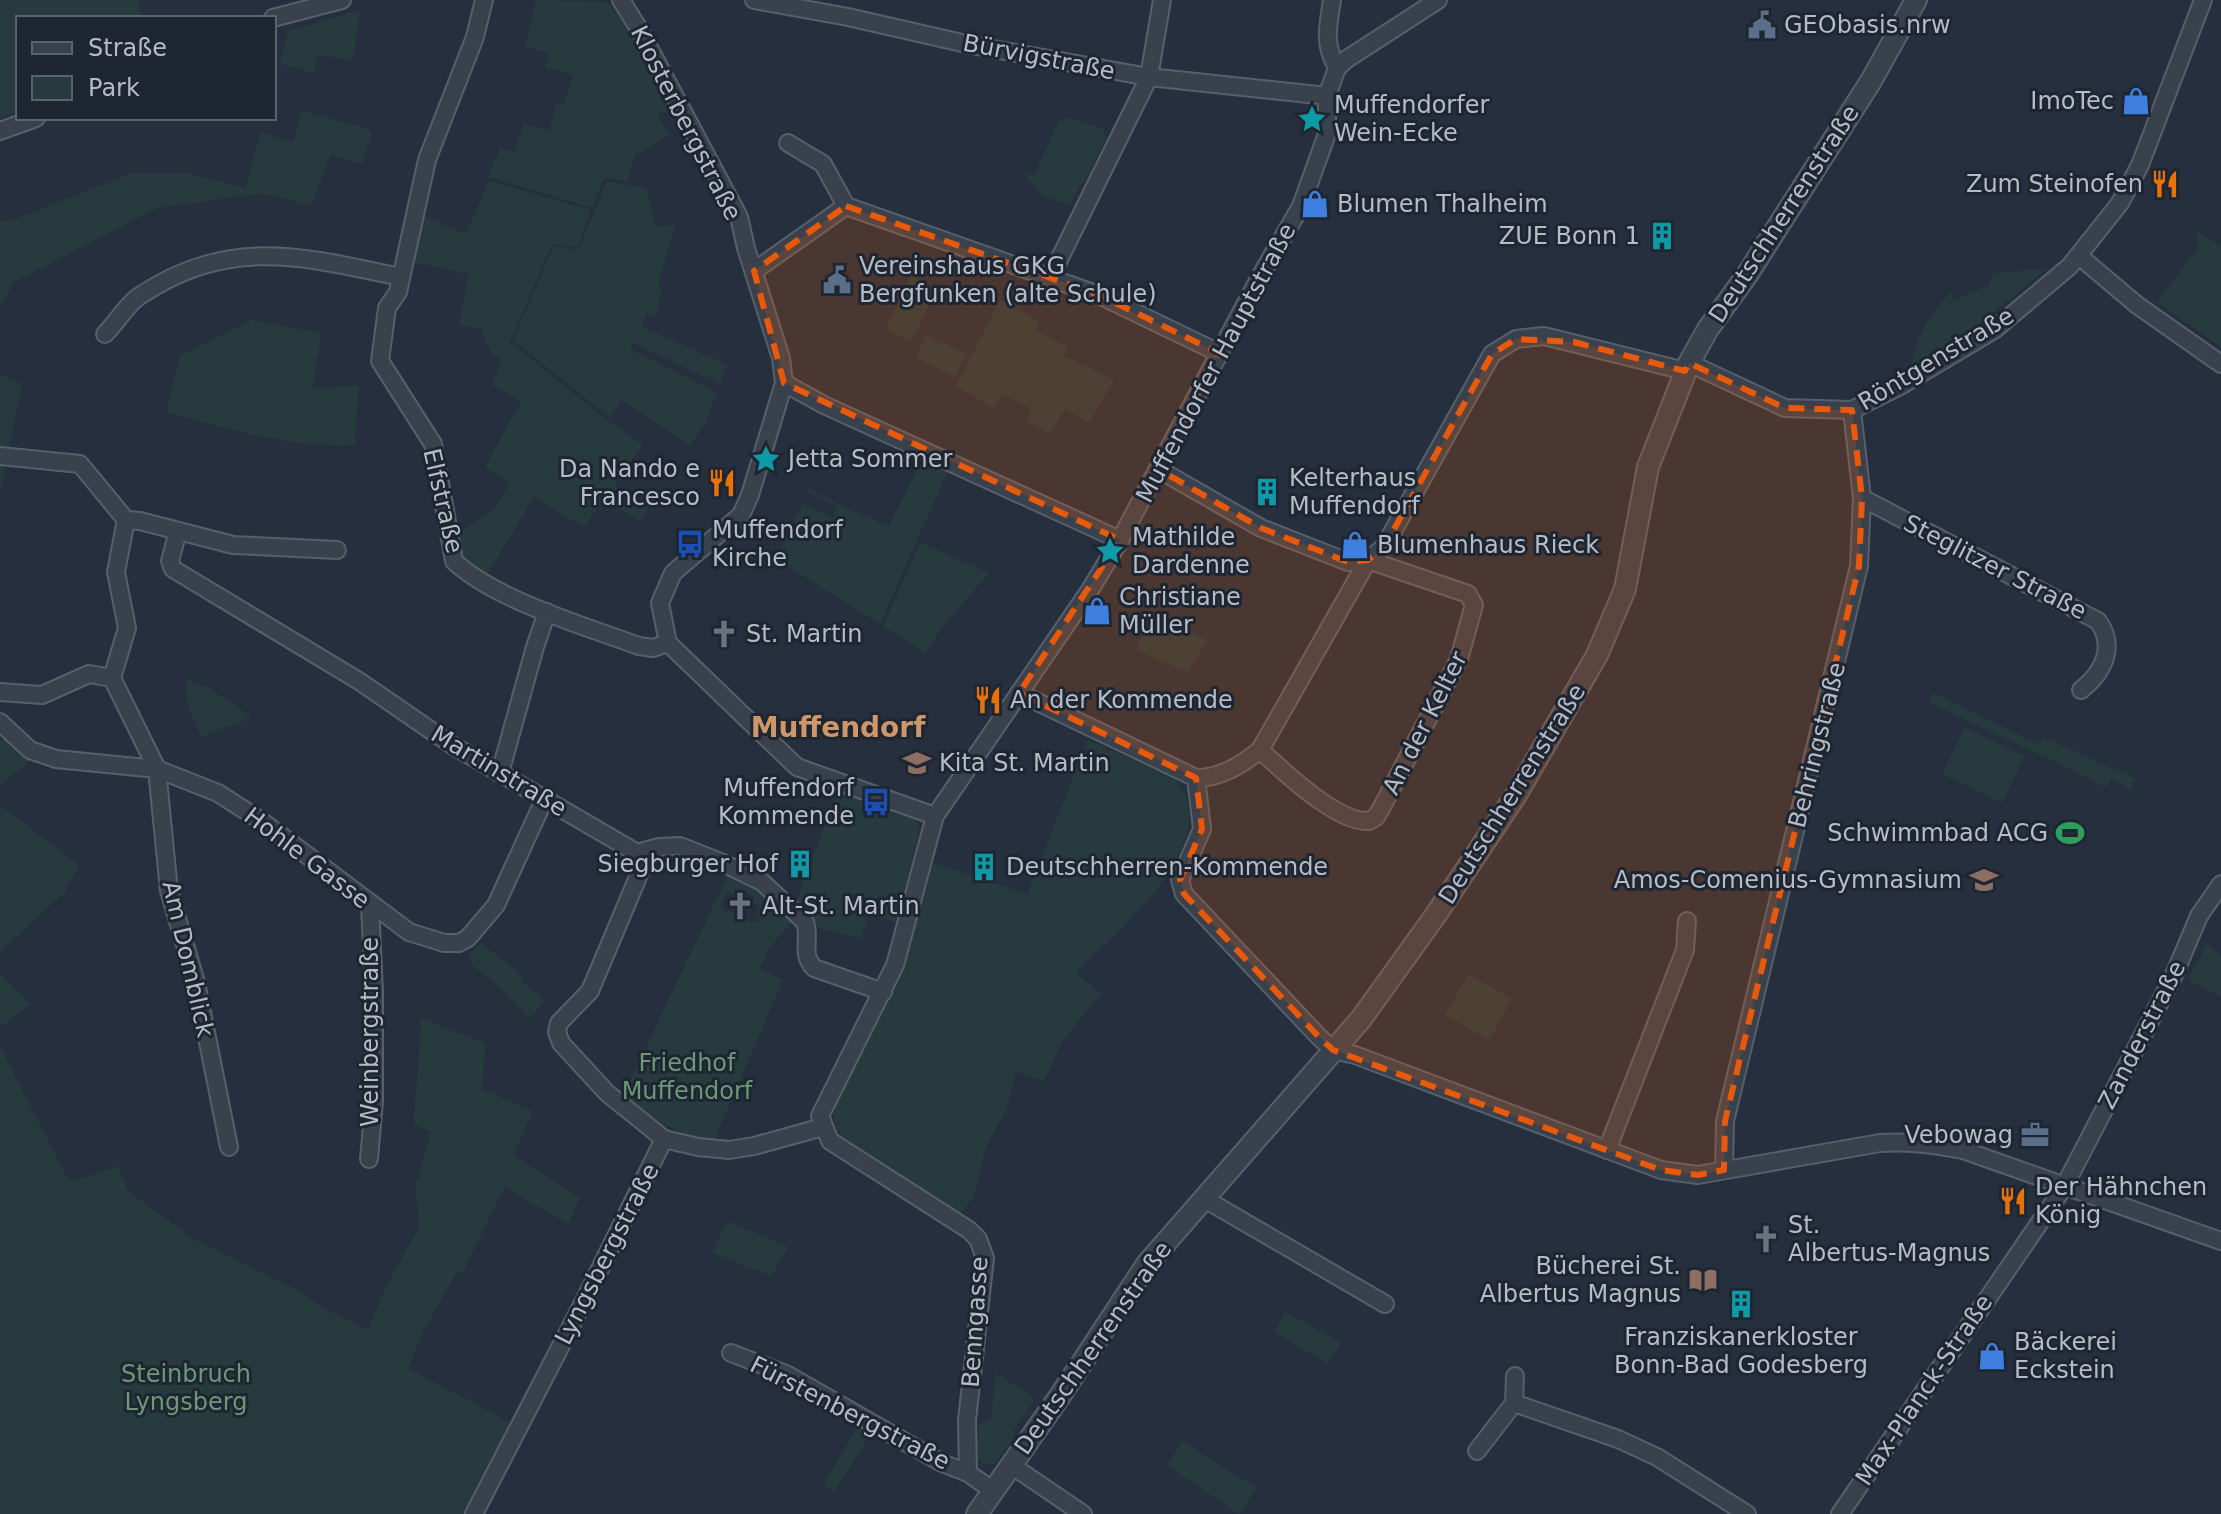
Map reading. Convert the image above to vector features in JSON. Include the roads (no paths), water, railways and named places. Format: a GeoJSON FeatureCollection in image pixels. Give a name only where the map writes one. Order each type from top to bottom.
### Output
{"type":"FeatureCollection","features":[{"type":"Feature","properties":{"kind":"street"},"geometry":{"type":"LineString","coordinates":[[276,17],[342,0]]}},
{"type":"Feature","properties":{"kind":"street","name":"Elfstraße"},"geometry":{"type":"LineString","coordinates":[[484,0],[475,37],[427,160],[398,292],[387,308],[380,361],[433,444],[454,561],[468,575],[547,612],[639,646],[653,648],[668,643]]}},
{"type":"Feature","properties":{"kind":"street","name":"Klosterbergstraße"},"geometry":{"type":"LineString","coordinates":[[621,0],[734,208],[781,358],[784,383],[741,515],[673,573],[660,603],[668,643]]}},
{"type":"Feature","properties":{"kind":"street","name":"Bürvigstraße"},"geometry":{"type":"LineString","coordinates":[[754,0],[848,17],[971,45],[1149,77],[1327,96]]}},
{"type":"Feature","properties":{"kind":"street"},"geometry":{"type":"LineString","coordinates":[[1050,278],[1149,77],[1162,0]]}},
{"type":"Feature","properties":{"kind":"street"},"geometry":{"type":"LineString","coordinates":[[1332,0],[1327,33],[1328,51],[1337,68],[1438,0]]}},
{"type":"Feature","properties":{"kind":"street","name":"Deutschherrenstraße"},"geometry":{"type":"LineString","coordinates":[[977,1514],[1147,1264],[1361,1019],[1516,795],[1597,655],[1625,589],[1648,467],[1687,367],[1708,329],[1747,275],[1871,81],[1916,0]]}},
{"type":"Feature","properties":{"kind":"street","name":"Röntgenstraße"},"geometry":{"type":"LineString","coordinates":[[1260,750],[1368,560],[1384,547],[1492,354],[1516,339],[1544,336],[1687,367],[1785,408],[1852,410],[1902,385],[1994,330],[2079,256],[2120,203],[2140,165],[2203,0]]}},
{"type":"Feature","properties":{"kind":"street","name":"Muffendorfer Hauptstraße"},"geometry":{"type":"LineString","coordinates":[[823,1127],[820,1116],[824,1105],[895,965],[935,816],[1090,590],[1120,540],[1301,206],[1327,134],[1327,96],[1337,68]]}},
{"type":"Feature","properties":{"kind":"street"},"geometry":{"type":"LineString","coordinates":[[0,131],[30,120]]}},
{"type":"Feature","properties":{"kind":"street"},"geometry":{"type":"LineString","coordinates":[[788,143],[823,164],[846,206],[1099,295],[1219,353]]}},
{"type":"Feature","properties":{"kind":"street"},"geometry":{"type":"LineString","coordinates":[[754,271],[846,206]]}},
{"type":"Feature","properties":{"kind":"street"},"geometry":{"type":"LineString","coordinates":[[2079,256],[2137,305],[2221,364]]}},
{"type":"Feature","properties":{"kind":"street"},"geometry":{"type":"LineString","coordinates":[[105,334],[135,299],[201,264],[234,257],[280,257],[337,264],[400,277]]}},
{"type":"Feature","properties":{"kind":"street"},"geometry":{"type":"LineString","coordinates":[[784,383],[824,405],[1120,540]]}},
{"type":"Feature","properties":{"kind":"street","name":"Behringstraße"},"geometry":{"type":"LineString","coordinates":[[1724,1170],[1725,1121],[1859,566],[1862,498],[1852,410]]}},
{"type":"Feature","properties":{"kind":"street"},"geometry":{"type":"LineString","coordinates":[[0,456],[80,464],[126,520],[233,545],[337,550]]}},
{"type":"Feature","properties":{"kind":"street"},"geometry":{"type":"LineString","coordinates":[[1158,469],[1284,539],[1348,562],[1368,560]]}},
{"type":"Feature","properties":{"kind":"street","name":"Steglitzer Straße"},"geometry":{"type":"LineString","coordinates":[[1862,498],[2098,621],[2107,636],[2108,649],[2097,676],[2081,690]]}},
{"type":"Feature","properties":{"kind":"street"},"geometry":{"type":"LineString","coordinates":[[126,520],[116,572],[127,628],[112,678],[157,769]]}},
{"type":"Feature","properties":{"kind":"street","name":"Martinstraße"},"geometry":{"type":"LineString","coordinates":[[178,531],[170,561],[173,569],[359,681],[452,745],[637,853],[680,846],[762,882],[805,922],[808,931],[804,952],[814,968],[883,992]]}},
{"type":"Feature","properties":{"kind":"street","name":"An der Kelter"},"geometry":{"type":"LineString","coordinates":[[1260,750],[1306,792],[1361,822],[1376,817],[1383,805],[1459,659],[1474,605],[1468,594],[1368,560]]}},
{"type":"Feature","properties":{"kind":"street"},"geometry":{"type":"LineString","coordinates":[[500,773],[547,612]]}},
{"type":"Feature","properties":{"kind":"street"},"geometry":{"type":"LineString","coordinates":[[668,643],[797,767],[935,816]]}},
{"type":"Feature","properties":{"kind":"street"},"geometry":{"type":"LineString","coordinates":[[0,692],[42,695],[89,674],[112,678]]}},
{"type":"Feature","properties":{"kind":"street"},"geometry":{"type":"LineString","coordinates":[[1019,693],[1196,778],[1213,778],[1244,763],[1260,750]]}},
{"type":"Feature","properties":{"kind":"street","name":"Hohle Gasse"},"geometry":{"type":"LineString","coordinates":[[0,722],[30,750],[56,759],[157,769],[218,793],[263,822],[370,905],[417,936],[444,943],[459,943],[485,921],[496,905],[544,800]]}},
{"type":"Feature","properties":{"kind":"street","name":"Am Domblick"},"geometry":{"type":"LineString","coordinates":[[157,769],[169,891],[196,982],[229,1147]]}},
{"type":"Feature","properties":{"kind":"street"},"geometry":{"type":"LineString","coordinates":[[1196,778],[1202,829],[1180,880],[1184,894],[1333,1050],[1355,1055],[1661,1170],[1679,1174],[1698,1175],[1905,1141],[1963,1150],[2221,1241]]}},
{"type":"Feature","properties":{"kind":"street"},"geometry":{"type":"LineString","coordinates":[[649,851],[590,991],[559,1023],[557,1032],[561,1043],[607,1093],[664,1139]]}},
{"type":"Feature","properties":{"kind":"street","name":"Zanderstraße"},"geometry":{"type":"LineString","coordinates":[[2064,1187],[2174,975],[2199,916],[2221,884]]}},
{"type":"Feature","properties":{"kind":"street","name":"Weinbergstraße"},"geometry":{"type":"LineString","coordinates":[[369,1159],[374,1102],[370,905]]}},
{"type":"Feature","properties":{"kind":"street"},"geometry":{"type":"LineString","coordinates":[[1607,1150],[1685,950],[1687,921]]}},
{"type":"Feature","properties":{"kind":"street","name":"Lyngsbergstraße"},"geometry":{"type":"LineString","coordinates":[[474,1514],[664,1139],[729,1150],[823,1127]]}},
{"type":"Feature","properties":{"kind":"street","name":"Benngasse"},"geometry":{"type":"LineString","coordinates":[[823,1127],[830,1141],[969,1230],[982,1248],[985,1258],[967,1420],[968,1473]]}},
{"type":"Feature","properties":{"kind":"street","name":"Max-Planck-Straße"},"geometry":{"type":"LineString","coordinates":[[1840,1514],[2064,1187]]}},
{"type":"Feature","properties":{"kind":"street"},"geometry":{"type":"LineString","coordinates":[[1203,1198],[1385,1304]]}},
{"type":"Feature","properties":{"kind":"street","name":"Fürstenbergstraße"},"geometry":{"type":"LineString","coordinates":[[731,1353],[786,1374],[942,1463],[968,1473]]}},
{"type":"Feature","properties":{"kind":"street"},"geometry":{"type":"LineString","coordinates":[[1477,1451],[1514,1403],[1515,1376]]}},
{"type":"Feature","properties":{"kind":"street"},"geometry":{"type":"LineString","coordinates":[[1514,1403],[1618,1439],[1657,1457],[1747,1514]]}},
{"type":"Feature","properties":{"kind":"street"},"geometry":{"type":"LineString","coordinates":[[1011,1465],[1083,1514]]}},
{"type":"Feature","properties":{"kind":"street"},"geometry":{"type":"LineString","coordinates":[[968,1473],[992,1490]]}},
{"type":"Feature","properties":{"kind":"place","name":"GEObasis.nrw"},"geometry":{"type":"Point","coordinates":[1762,25]}},
{"type":"Feature","properties":{"kind":"place","name":"ImoTec"},"geometry":{"type":"Point","coordinates":[2136,101]}},
{"type":"Feature","properties":{"kind":"place","name":"Muffendorfer Wein-Ecke"},"geometry":{"type":"Point","coordinates":[1312,119]}},
{"type":"Feature","properties":{"kind":"place","name":"Zum Steinofen"},"geometry":{"type":"Point","coordinates":[2165,184]}},
{"type":"Feature","properties":{"kind":"place","name":"Blumen Thalheim"},"geometry":{"type":"Point","coordinates":[1315,204]}},
{"type":"Feature","properties":{"kind":"place","name":"ZUE Bonn 1"},"geometry":{"type":"Point","coordinates":[1662,236]}},
{"type":"Feature","properties":{"kind":"place","name":"Vereinshaus GKG Bergfunken (alte Schule)"},"geometry":{"type":"Point","coordinates":[837,280]}},
{"type":"Feature","properties":{"kind":"place","name":"Jetta Sommer"},"geometry":{"type":"Point","coordinates":[766,459]}},
{"type":"Feature","properties":{"kind":"place","name":"Da Nando e Francesco"},"geometry":{"type":"Point","coordinates":[722,483]}},
{"type":"Feature","properties":{"kind":"place","name":"Kelterhaus Muffendorf"},"geometry":{"type":"Point","coordinates":[1267,492]}},
{"type":"Feature","properties":{"kind":"place","name":"Muffendorf Kirche"},"geometry":{"type":"Point","coordinates":[690,544]}},
{"type":"Feature","properties":{"kind":"place","name":"Blumenhaus Rieck"},"geometry":{"type":"Point","coordinates":[1355,545]}},
{"type":"Feature","properties":{"kind":"place","name":"Mathilde Dardenne"},"geometry":{"type":"Point","coordinates":[1110,551]}},
{"type":"Feature","properties":{"kind":"place","name":"Christiane Müller"},"geometry":{"type":"Point","coordinates":[1097,611]}},
{"type":"Feature","properties":{"kind":"place","name":"St. Martin"},"geometry":{"type":"Point","coordinates":[724,634]}},
{"type":"Feature","properties":{"kind":"place","name":"An der Kommende"},"geometry":{"type":"Point","coordinates":[988,700]}},
{"type":"Feature","properties":{"kind":"place","name":"Kita St. Martin"},"geometry":{"type":"Point","coordinates":[917,763]}},
{"type":"Feature","properties":{"kind":"place","name":"Muffendorf Kommende"},"geometry":{"type":"Point","coordinates":[876,802]}},
{"type":"Feature","properties":{"kind":"place","name":"Schwimmbad ACG"},"geometry":{"type":"Point","coordinates":[2070,833]}},
{"type":"Feature","properties":{"kind":"place","name":"Siegburger Hof"},"geometry":{"type":"Point","coordinates":[800,864]}},
{"type":"Feature","properties":{"kind":"place","name":"Deutschherren-Kommende"},"geometry":{"type":"Point","coordinates":[984,867]}},
{"type":"Feature","properties":{"kind":"place","name":"Amos-Comenius-Gymnasium"},"geometry":{"type":"Point","coordinates":[1984,880]}},
{"type":"Feature","properties":{"kind":"place","name":"Alt-St. Martin"},"geometry":{"type":"Point","coordinates":[740,906]}},
{"type":"Feature","properties":{"kind":"place","name":"Vebowag"},"geometry":{"type":"Point","coordinates":[2035,1135]}},
{"type":"Feature","properties":{"kind":"place","name":"Der Hähnchen König"},"geometry":{"type":"Point","coordinates":[2013,1201]}},
{"type":"Feature","properties":{"kind":"place","name":"St. Albertus-Magnus"},"geometry":{"type":"Point","coordinates":[1766,1239]}},
{"type":"Feature","properties":{"kind":"place","name":"Bücherei St. Albertus Magnus"},"geometry":{"type":"Point","coordinates":[1703,1280]}},
{"type":"Feature","properties":{"kind":"place","name":"Franziskanerkloster Bonn-Bad Godesberg"},"geometry":{"type":"Point","coordinates":[1741,1304]}},
{"type":"Feature","properties":{"kind":"place","name":"Bäckerei Eckstein"},"geometry":{"type":"Point","coordinates":[1992,1356]}},
{"type":"Feature","properties":{"kind":"district","name":"Muffendorf"},"geometry":{"type":"Point","coordinates":[838,727]}},
{"type":"Feature","properties":{"kind":"park label","name":"Friedhof Muffendorf"},"geometry":{"type":"Point","coordinates":[687,1077]}},
{"type":"Feature","properties":{"kind":"park label","name":"Steinbruch Lyngsberg"},"geometry":{"type":"Point","coordinates":[186,1388]}}]}
